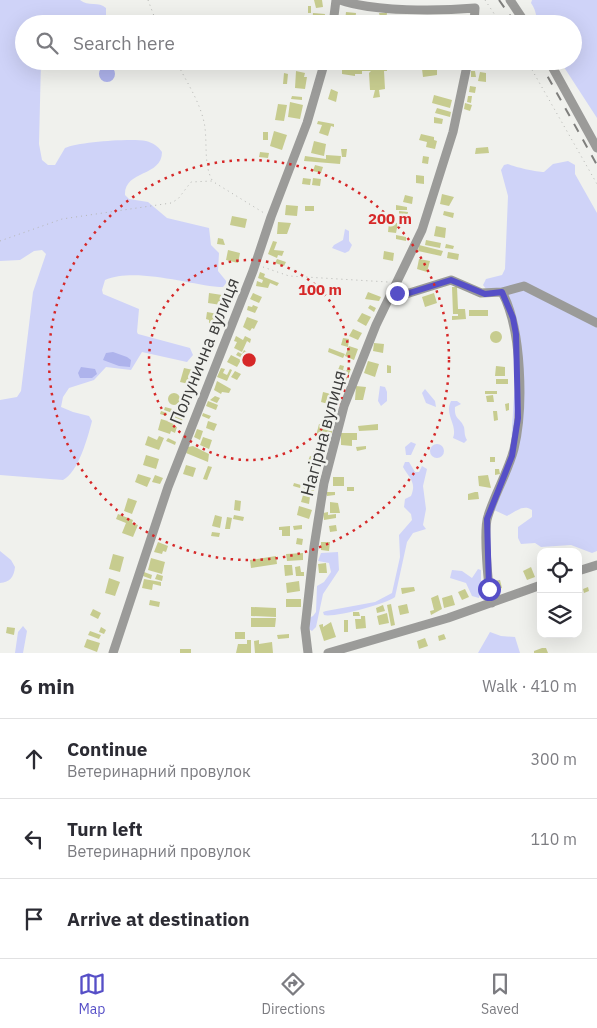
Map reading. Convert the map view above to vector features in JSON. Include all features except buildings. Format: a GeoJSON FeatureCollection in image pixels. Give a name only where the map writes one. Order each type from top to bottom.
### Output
{"type":"FeatureCollection","features":[{"type":"Feature","properties":{"kind":"street"},"geometry":{"type":"LineString","coordinates":[[510,0],[520,15]]}},
{"type":"Feature","properties":{"kind":"street"},"geometry":{"type":"LineString","coordinates":[[334,15],[336,1],[424,10],[475,8],[475,15]]}},
{"type":"Feature","properties":{"kind":"street","name":"Полунична вулиця"},"geometry":{"type":"LineString","coordinates":[[113,653],[168,487],[256,264],[271,217],[307,123],[322,70]]}},
{"type":"Feature","properties":{"kind":"street","name":"Нагірна вулиця"},"geometry":{"type":"LineString","coordinates":[[308,653],[305,628],[314,547],[328,465],[349,390],[394,287],[417,242],[455,125],[466,70]]}},
{"type":"Feature","properties":{"kind":"street"},"geometry":{"type":"LineString","coordinates":[[553,70],[597,148]]}},
{"type":"Feature","properties":{"kind":"street"},"geometry":{"type":"LineString","coordinates":[[394,287],[406,294],[451,280],[485,294],[524,286],[597,323]]}},
{"type":"Feature","properties":{"kind":"street"},"geometry":{"type":"LineString","coordinates":[[492,603],[489,586],[487,519],[514,446],[518,398],[516,334],[513,318],[502,292]]}},
{"type":"Feature","properties":{"kind":"street"},"geometry":{"type":"LineString","coordinates":[[582,570],[597,564]]}},
{"type":"Feature","properties":{"kind":"street"},"geometry":{"type":"LineString","coordinates":[[332,652],[399,633],[537,586]]}},
{"type":"Feature","properties":{"kind":"path"},"geometry":{"type":"LineString","coordinates":[[148,0],[154,15]]}},
{"type":"Feature","properties":{"kind":"path"},"geometry":{"type":"LineString","coordinates":[[485,0],[495,15]]}},
{"type":"Feature","properties":{"kind":"path"},"geometry":{"type":"LineString","coordinates":[[181,70],[201,109],[206,131],[208,170],[212,180],[271,217]]}},
{"type":"Feature","properties":{"kind":"path"},"geometry":{"type":"LineString","coordinates":[[532,70],[597,184]]}},
{"type":"Feature","properties":{"kind":"path"},"geometry":{"type":"LineString","coordinates":[[0,241],[62,219],[171,204],[191,182],[212,180]]}},
{"type":"Feature","properties":{"kind":"path"},"geometry":{"type":"LineString","coordinates":[[256,264],[289,276],[394,287]]}},
{"type":"Feature","properties":{"kind":"shaded area"},"geometry":{"type":"Polygon","coordinates":[[[0,0],[80,0],[103,6],[106,8],[106,15],[15,15],[15,70],[41,70],[39,144],[42,160],[48,165],[55,165],[65,148],[93,142],[139,140],[155,145],[162,152],[160,160],[156,166],[130,181],[126,187],[125,195],[129,199],[148,202],[167,218],[209,228],[211,245],[219,253],[218,271],[227,282],[223,287],[219,287],[131,275],[117,276],[105,280],[102,290],[103,294],[139,309],[138,334],[190,348],[193,355],[187,362],[142,352],[131,370],[106,367],[94,380],[69,388],[63,397],[61,407],[89,416],[92,421],[78,462],[63,480],[0,475],[0,400],[17,397],[21,391],[33,292],[46,254],[42,250],[34,251],[20,260],[0,261],[0,0]]]}},
{"type":"Feature","properties":{"kind":"shaded area"},"geometry":{"type":"Polygon","coordinates":[[[532,0],[597,0],[597,118],[566,70],[582,70],[582,15],[536,15],[531,3],[532,0]]]}},
{"type":"Feature","properties":{"kind":"shaded area"},"geometry":{"type":"Polygon","coordinates":[[[100,70],[115,71],[115,77],[110,82],[104,82],[99,77],[100,70]]]}},
{"type":"Feature","properties":{"kind":"shaded area"},"geometry":{"type":"Polygon","coordinates":[[[568,161],[575,165],[575,174],[597,213],[597,551],[592,553],[571,545],[541,547],[535,543],[521,544],[518,538],[518,527],[532,517],[532,510],[522,508],[507,516],[494,510],[509,476],[514,396],[519,371],[506,296],[486,289],[483,285],[486,279],[502,275],[505,269],[508,196],[501,170],[504,165],[508,164],[544,172],[553,164],[568,161]]]}},
{"type":"Feature","properties":{"kind":"shaded area"},"geometry":{"type":"Polygon","coordinates":[[[345,229],[349,231],[349,241],[352,245],[349,251],[345,253],[332,248],[343,240],[345,229]]]}},
{"type":"Feature","properties":{"kind":"shaded area"},"geometry":{"type":"Polygon","coordinates":[[[113,352],[131,360],[130,367],[119,366],[103,360],[106,353],[113,352]]]}},
{"type":"Feature","properties":{"kind":"shaded area"},"geometry":{"type":"Polygon","coordinates":[[[81,367],[95,369],[97,374],[92,378],[80,378],[78,373],[81,367]]]}},
{"type":"Feature","properties":{"kind":"shaded area"},"geometry":{"type":"Polygon","coordinates":[[[380,386],[385,387],[387,392],[387,401],[381,406],[378,401],[380,386]]]}},
{"type":"Feature","properties":{"kind":"shaded area"},"geometry":{"type":"Polygon","coordinates":[[[425,389],[435,401],[436,407],[426,403],[422,393],[425,389]]]}},
{"type":"Feature","properties":{"kind":"shaded area"},"geometry":{"type":"Polygon","coordinates":[[[451,401],[457,401],[461,404],[455,407],[455,411],[464,427],[467,440],[464,443],[453,438],[454,429],[449,411],[451,401]]]}},
{"type":"Feature","properties":{"kind":"shaded area"},"geometry":{"type":"Polygon","coordinates":[[[411,442],[416,444],[411,455],[406,455],[405,447],[411,442]]]}},
{"type":"Feature","properties":{"kind":"shaded area"},"geometry":{"type":"Polygon","coordinates":[[[434,444],[440,444],[444,451],[440,458],[434,458],[430,454],[430,448],[434,444]]]}},
{"type":"Feature","properties":{"kind":"shaded area"},"geometry":{"type":"Polygon","coordinates":[[[405,462],[409,462],[415,472],[419,472],[422,466],[427,469],[423,486],[426,509],[423,525],[426,529],[413,533],[407,542],[395,597],[360,610],[324,615],[323,612],[326,611],[375,602],[392,593],[400,557],[399,535],[412,520],[411,514],[404,507],[405,499],[411,496],[413,491],[412,480],[403,467],[405,462]]]}},
{"type":"Feature","properties":{"kind":"shaded area"},"geometry":{"type":"Polygon","coordinates":[[[0,551],[11,560],[15,567],[11,578],[0,583],[0,551]]]}},
{"type":"Feature","properties":{"kind":"shaded area"},"geometry":{"type":"Polygon","coordinates":[[[338,552],[339,570],[323,594],[316,627],[312,631],[309,629],[309,618],[316,612],[317,586],[324,582],[331,572],[329,563],[318,561],[321,553],[338,552]]]}},
{"type":"Feature","properties":{"kind":"shaded area"},"geometry":{"type":"Polygon","coordinates":[[[478,569],[481,570],[479,598],[472,596],[466,583],[450,578],[452,570],[462,571],[472,578],[478,569]]]}},
{"type":"Feature","properties":{"kind":"shaded area"},"geometry":{"type":"Polygon","coordinates":[[[23,626],[27,631],[23,653],[15,653],[18,632],[23,626]]]}},
{"type":"Feature","properties":{"kind":"shaded area"},"geometry":{"type":"Polygon","coordinates":[[[490,632],[501,636],[515,637],[520,653],[478,653],[490,632]]]}},
{"type":"Feature","properties":{"kind":"railway"},"geometry":{"type":"LineString","coordinates":[[499,0],[510,15]]}},
{"type":"Feature","properties":{"kind":"railway"},"geometry":{"type":"LineString","coordinates":[[544,70],[597,165]]}},
{"type":"Feature","properties":{"kind":"route"},"geometry":{"type":"LineString","coordinates":[[397,293],[406,294],[451,280],[485,294],[502,292],[513,318],[516,334],[518,418],[512,456],[487,519],[489,589]]}}]}
